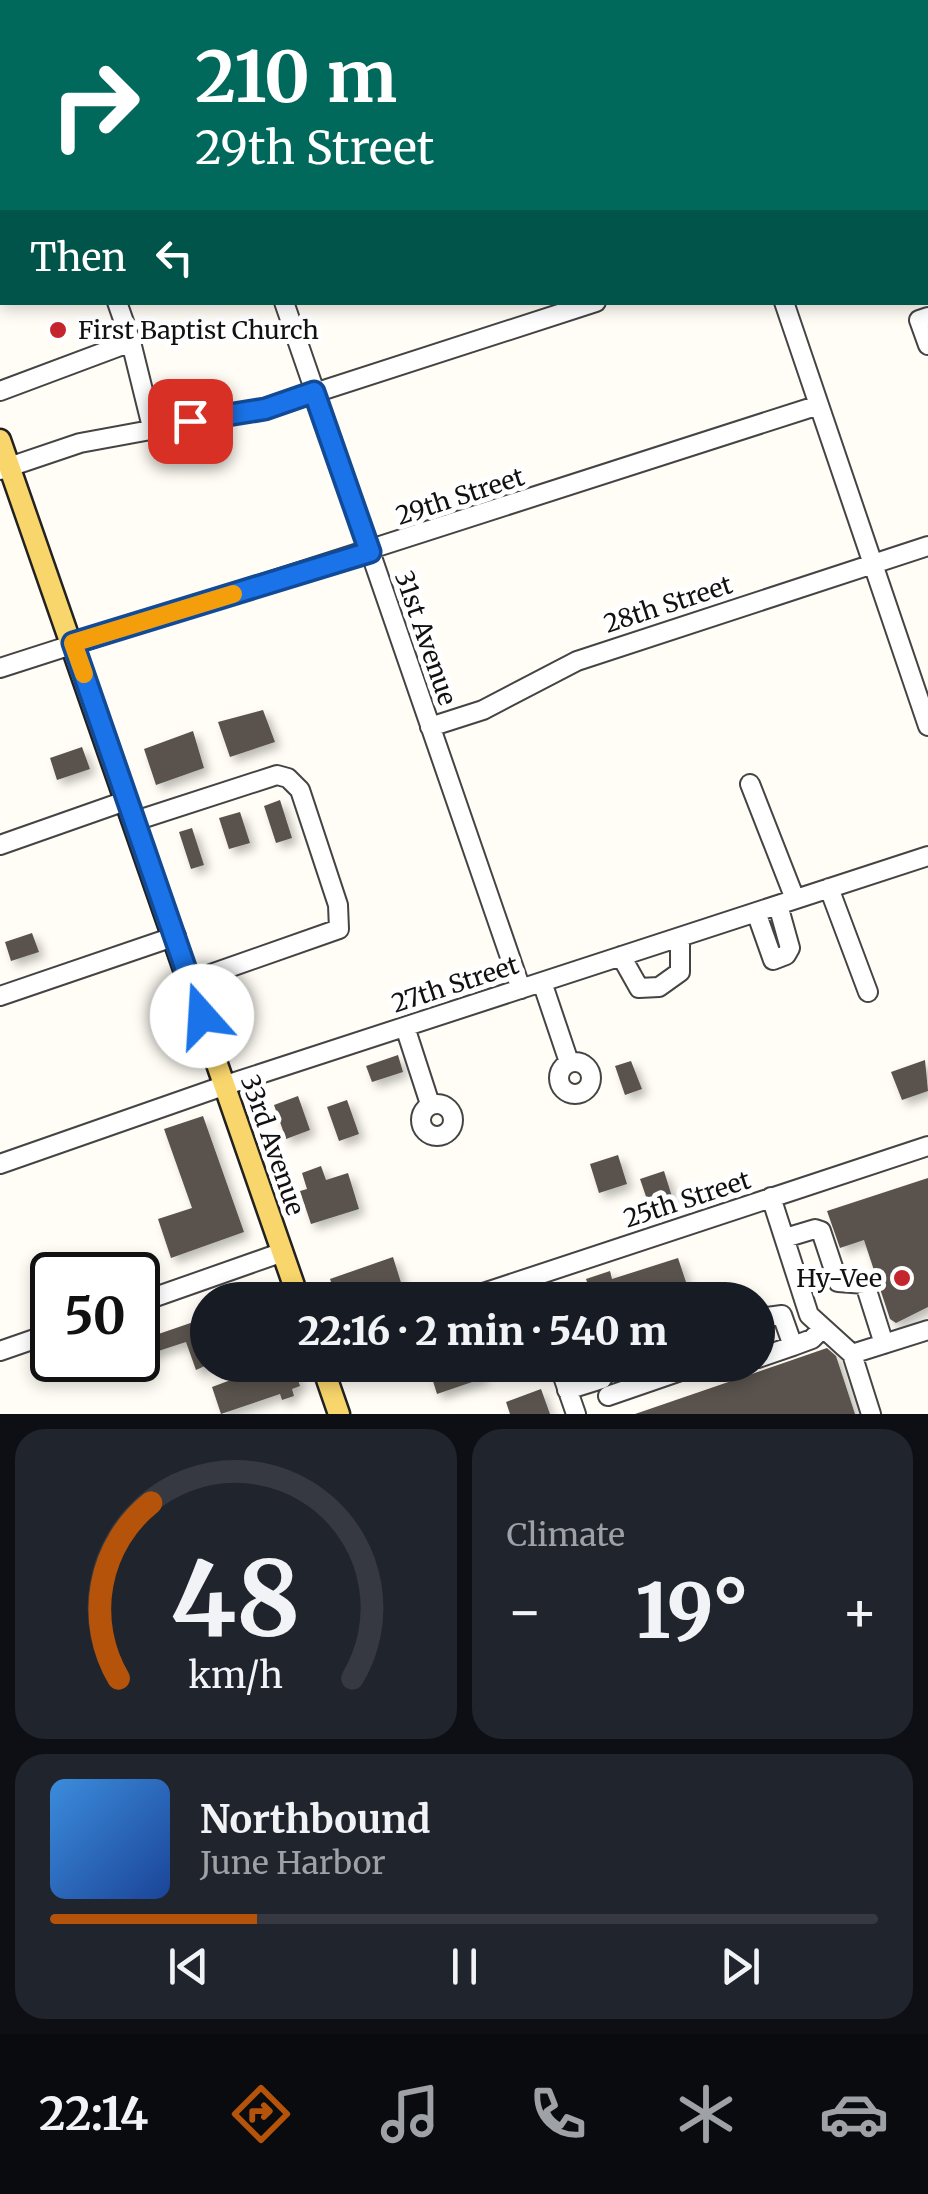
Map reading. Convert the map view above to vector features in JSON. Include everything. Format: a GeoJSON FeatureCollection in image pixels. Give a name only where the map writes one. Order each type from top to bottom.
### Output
{"type":"FeatureCollection","features":[{"type":"Feature","properties":{"kind":"main road","name":"33rd Avenue"},"geometry":{"type":"LineString","coordinates":[[0,440],[4,468],[73,643],[294,1282]]}},
{"type":"Feature","properties":{"kind":"main road"},"geometry":{"type":"LineString","coordinates":[[326,1382],[334,1413]]}},
{"type":"Feature","properties":{"kind":"street"},"geometry":{"type":"LineString","coordinates":[[118,305],[152,427]]}},
{"type":"Feature","properties":{"kind":"street","name":"31st Avenue"},"geometry":{"type":"LineString","coordinates":[[285,305],[521,989]]}},
{"type":"Feature","properties":{"kind":"street"},"geometry":{"type":"LineString","coordinates":[[4,468],[80,443],[265,409],[587,305]]}},
{"type":"Feature","properties":{"kind":"street"},"geometry":{"type":"LineString","coordinates":[[785,305],[924,703],[928,726]]}},
{"type":"Feature","properties":{"kind":"street"},"geometry":{"type":"LineString","coordinates":[[928,317],[920,320],[928,345]]}},
{"type":"Feature","properties":{"kind":"street"},"geometry":{"type":"LineString","coordinates":[[0,390],[131,342]]}},
{"type":"Feature","properties":{"kind":"street","name":"29th Street"},"geometry":{"type":"LineString","coordinates":[[0,668],[819,405]]}},
{"type":"Feature","properties":{"kind":"street","name":"28th Street"},"geometry":{"type":"LineString","coordinates":[[430,728],[483,710],[578,660],[928,546]]}},
{"type":"Feature","properties":{"kind":"street"},"geometry":{"type":"LineString","coordinates":[[135,820],[276,776],[288,778],[300,790],[338,905],[338,928],[191,981]]}},
{"type":"Feature","properties":{"kind":"street"},"geometry":{"type":"LineString","coordinates":[[750,784],[786,902],[790,948],[780,958],[772,960],[756,912]]}},
{"type":"Feature","properties":{"kind":"street"},"geometry":{"type":"LineString","coordinates":[[0,845],[128,800]]}},
{"type":"Feature","properties":{"kind":"street","name":"27th Street"},"geometry":{"type":"LineString","coordinates":[[0,1164],[226,1085],[928,856]]}},
{"type":"Feature","properties":{"kind":"street"},"geometry":{"type":"LineString","coordinates":[[829,888],[868,992]]}},
{"type":"Feature","properties":{"kind":"street"},"geometry":{"type":"LineString","coordinates":[[0,996],[176,936]]}},
{"type":"Feature","properties":{"kind":"street"},"geometry":{"type":"LineString","coordinates":[[621,956],[639,988],[659,987],[680,972],[680,937]]}},
{"type":"Feature","properties":{"kind":"street"},"geometry":{"type":"LineString","coordinates":[[542,982],[568,1062]]}},
{"type":"Feature","properties":{"kind":"street"},"geometry":{"type":"LineString","coordinates":[[405,1027],[430,1104]]}},
{"type":"Feature","properties":{"kind":"street","name":"25th Street"},"geometry":{"type":"LineString","coordinates":[[517,1282],[928,1146]]}},
{"type":"Feature","properties":{"kind":"street"},"geometry":{"type":"LineString","coordinates":[[772,1197],[809,1315],[852,1354],[871,1414]]}},
{"type":"Feature","properties":{"kind":"street"},"geometry":{"type":"LineString","coordinates":[[785,1238],[815,1229],[821,1231],[838,1282],[865,1284],[884,1344]]}},
{"type":"Feature","properties":{"kind":"street"},"geometry":{"type":"LineString","coordinates":[[160,1295],[283,1252]]}},
{"type":"Feature","properties":{"kind":"street"},"geometry":{"type":"LineString","coordinates":[[529,1278],[530,1282]]}},
{"type":"Feature","properties":{"kind":"street"},"geometry":{"type":"LineString","coordinates":[[775,1316],[782,1315],[792,1346]]}},
{"type":"Feature","properties":{"kind":"street"},"geometry":{"type":"LineString","coordinates":[[775,1352],[812,1339],[823,1328]]}},
{"type":"Feature","properties":{"kind":"street"},"geometry":{"type":"LineString","coordinates":[[852,1354],[928,1330]]}},
{"type":"Feature","properties":{"kind":"street"},"geometry":{"type":"LineString","coordinates":[[0,1351],[30,1341]]}},
{"type":"Feature","properties":{"kind":"street"},"geometry":{"type":"LineString","coordinates":[[564,1382],[576,1414]]}},
{"type":"Feature","properties":{"kind":"street"},"geometry":{"type":"LineString","coordinates":[[567,1390],[608,1388]]}},
{"type":"Feature","properties":{"kind":"building"},"geometry":{"type":"Polygon","coordinates":[[[263,710],[275,742],[230,757],[218,722],[263,710]]]}},
{"type":"Feature","properties":{"kind":"building"},"geometry":{"type":"Polygon","coordinates":[[[193,731],[204,768],[156,785],[144,749],[193,731]]]}},
{"type":"Feature","properties":{"kind":"building"},"geometry":{"type":"Polygon","coordinates":[[[82,747],[90,769],[57,780],[50,758],[82,747]]]}},
{"type":"Feature","properties":{"kind":"building"},"geometry":{"type":"Polygon","coordinates":[[[280,800],[292,838],[276,843],[264,806],[280,800]]]}},
{"type":"Feature","properties":{"kind":"building"},"geometry":{"type":"Polygon","coordinates":[[[240,812],[250,843],[229,849],[219,818],[240,812]]]}},
{"type":"Feature","properties":{"kind":"building"},"geometry":{"type":"Polygon","coordinates":[[[192,828],[204,865],[191,869],[179,832],[192,828]]]}},
{"type":"Feature","properties":{"kind":"building"},"geometry":{"type":"Polygon","coordinates":[[[32,933],[39,952],[11,961],[5,942],[32,933]]]}},
{"type":"Feature","properties":{"kind":"building"},"geometry":{"type":"Polygon","coordinates":[[[398,1055],[403,1072],[372,1082],[366,1066],[398,1055]]]}},
{"type":"Feature","properties":{"kind":"building"},"geometry":{"type":"Polygon","coordinates":[[[925,1060],[928,1091],[902,1100],[891,1072],[925,1060]]]}},
{"type":"Feature","properties":{"kind":"building"},"geometry":{"type":"Polygon","coordinates":[[[631,1061],[642,1089],[625,1095],[615,1066],[631,1061]]]}},
{"type":"Feature","properties":{"kind":"building"},"geometry":{"type":"Polygon","coordinates":[[[298,1096],[310,1130],[286,1139],[274,1105],[298,1096]]]}},
{"type":"Feature","properties":{"kind":"building"},"geometry":{"type":"Polygon","coordinates":[[[347,1100],[359,1134],[339,1141],[327,1107],[347,1100]]]}},
{"type":"Feature","properties":{"kind":"building"},"geometry":{"type":"Polygon","coordinates":[[[203,1116],[244,1232],[171,1258],[158,1219],[192,1208],[164,1129],[203,1116]]]}},
{"type":"Feature","properties":{"kind":"building"},"geometry":{"type":"Polygon","coordinates":[[[618,1155],[627,1184],[599,1193],[590,1164],[618,1155]]]}},
{"type":"Feature","properties":{"kind":"building"},"geometry":{"type":"Polygon","coordinates":[[[321,1166],[326,1180],[348,1173],[359,1209],[311,1224],[300,1191],[307,1189],[302,1173],[321,1166]]]}},
{"type":"Feature","properties":{"kind":"building"},"geometry":{"type":"Polygon","coordinates":[[[664,1171],[674,1203],[651,1211],[640,1179],[664,1171]]]}},
{"type":"Feature","properties":{"kind":"building","name":"Hy-Vee"},"geometry":{"type":"Polygon","coordinates":[[[928,1178],[928,1307],[896,1323],[890,1319],[864,1240],[840,1248],[827,1211],[928,1178]]]}},
{"type":"Feature","properties":{"kind":"building"},"geometry":{"type":"Polygon","coordinates":[[[393,1257],[401,1282],[331,1282],[330,1279],[393,1257]]]}},
{"type":"Feature","properties":{"kind":"building"},"geometry":{"type":"Polygon","coordinates":[[[678,1258],[686,1282],[586,1279],[610,1271],[612,1279],[678,1258]]]}},
{"type":"Feature","properties":{"kind":"building"},"geometry":{"type":"Polygon","coordinates":[[[190,1323],[190,1353],[186,1342],[160,1350],[160,1333],[190,1323]]]}},
{"type":"Feature","properties":{"kind":"building"},"geometry":{"type":"Polygon","coordinates":[[[827,1348],[836,1356],[855,1414],[635,1414],[728,1382],[775,1382],[775,1366],[827,1348]]]}},
{"type":"Feature","properties":{"kind":"building"},"geometry":{"type":"Polygon","coordinates":[[[225,1382],[299,1382],[300,1386],[292,1389],[294,1396],[282,1400],[280,1394],[221,1414],[212,1387],[225,1382]]]}},
{"type":"Feature","properties":{"kind":"building"},"geometry":{"type":"Polygon","coordinates":[[[433,1382],[472,1382],[437,1394],[433,1382]]]}},
{"type":"Feature","properties":{"kind":"building"},"geometry":{"type":"Polygon","coordinates":[[[541,1389],[550,1414],[510,1414],[506,1402],[541,1389]]]}},
{"type":"Feature","properties":{"kind":"slow traffic"},"geometry":{"type":"LineString","coordinates":[[84,674],[73,643],[233,594]]}},
{"type":"Feature","properties":{"kind":"place","name":"First Baptist Church"},"geometry":{"type":"Point","coordinates":[58,330]}},
{"type":"Feature","properties":{"kind":"place","name":"Hy-Vee"},"geometry":{"type":"Point","coordinates":[902,1278]}},
{"type":"Feature","properties":{"kind":"route"},"geometry":{"type":"LineString","coordinates":[[190,421],[265,409],[314,392],[370,552],[73,643],[202,1016]]}}]}
